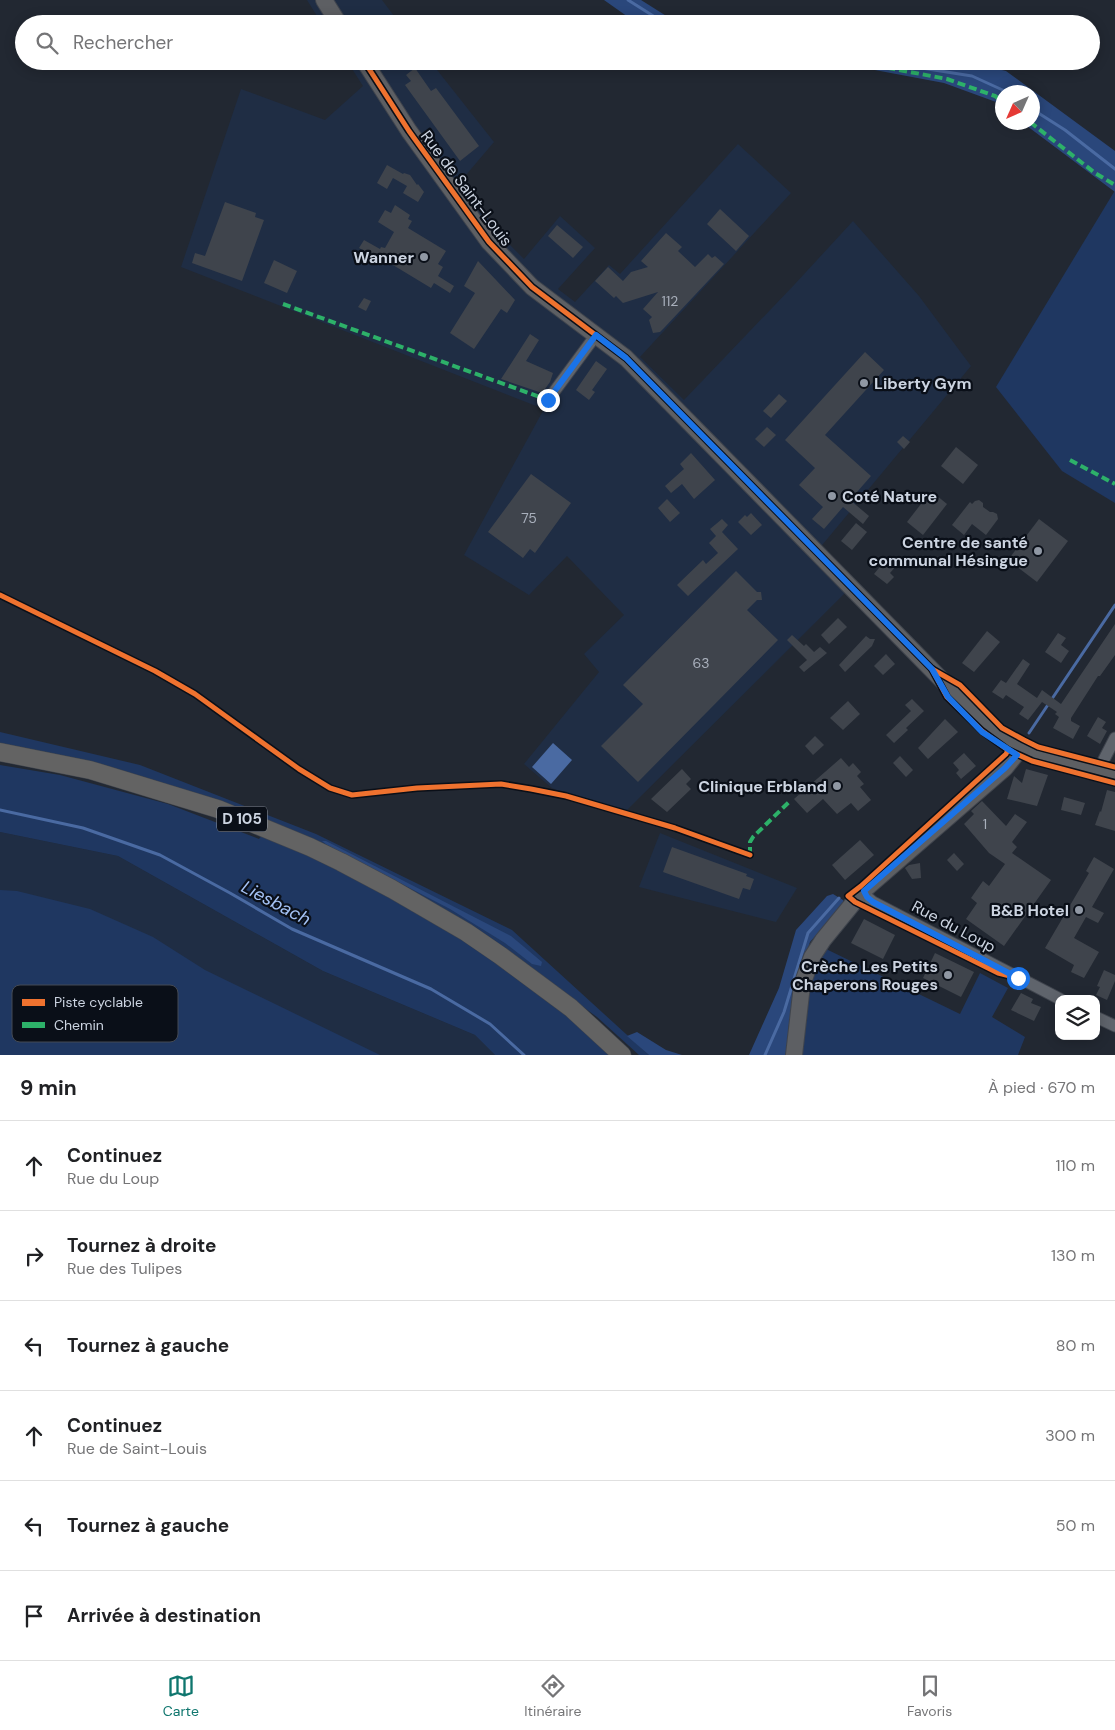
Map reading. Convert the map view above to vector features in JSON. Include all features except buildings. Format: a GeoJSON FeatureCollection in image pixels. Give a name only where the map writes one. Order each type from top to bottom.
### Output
{"type":"FeatureCollection","features":[{"type":"Feature","properties":{"kind":"main road"},"geometry":{"type":"LineString","coordinates":[[324,0],[333,15]]}},
{"type":"Feature","properties":{"kind":"main road","name":"Rue de Saint-Louis"},"geometry":{"type":"LineString","coordinates":[[370,70],[409,132],[489,242],[532,287],[626,358],[983,722],[1000,736],[1021,748],[1115,775]]}},
{"type":"Feature","properties":{"kind":"main road"},"geometry":{"type":"LineString","coordinates":[[794,1055],[802,985],[812,957],[832,927],[864,891],[1005,768],[1021,748]]}},
{"type":"Feature","properties":{"kind":"main road","name":"D 105"},"geometry":{"type":"LineString","coordinates":[[0,752],[90,770],[218,809],[333,858],[392,889],[466,932],[571,1008],[622,1055]]}},
{"type":"Feature","properties":{"kind":"street"},"geometry":{"type":"LineString","coordinates":[[548,400],[596,335]]}},
{"type":"Feature","properties":{"kind":"street"},"geometry":{"type":"LineString","coordinates":[[1098,771],[1115,738]]}},
{"type":"Feature","properties":{"kind":"street","name":"Rue du Loup"},"geometry":{"type":"LineString","coordinates":[[864,891],[873,902],[1055,996]]}},
{"type":"Feature","properties":{"kind":"street"},"geometry":{"type":"LineString","coordinates":[[1100,1019],[1115,1026]]}},
{"type":"Feature","properties":{"kind":"shaded area"},"geometry":{"type":"Polygon","coordinates":[[[307,0],[382,0],[393,15],[316,15],[307,0]]]}},
{"type":"Feature","properties":{"kind":"shaded area"},"geometry":{"type":"Polygon","coordinates":[[[604,0],[641,0],[665,15],[625,15],[604,0]]]}},
{"type":"Feature","properties":{"kind":"shaded area"},"geometry":{"type":"Polygon","coordinates":[[[353,70],[437,70],[494,142],[460,182],[503,238],[524,259],[560,216],[595,248],[558,289],[575,302],[609,265],[620,274],[738,144],[791,193],[640,357],[684,400],[853,221],[919,296],[971,366],[818,550],[846,592],[621,816],[552,788],[524,764],[599,672],[584,654],[624,615],[567,556],[529,595],[464,555],[544,409],[181,267],[241,89],[325,120],[363,86],[353,70]]]}},
{"type":"Feature","properties":{"kind":"shaded area"},"geometry":{"type":"Polygon","coordinates":[[[875,70],[1002,70],[1025,85],[995,85],[995,102],[944,83],[875,70]]]}},
{"type":"Feature","properties":{"kind":"shaded area"},"geometry":{"type":"Polygon","coordinates":[[[1040,96],[1115,151],[1115,192],[1032,130],[1040,130],[1040,96]]]}},
{"type":"Feature","properties":{"kind":"shaded area"},"geometry":{"type":"Polygon","coordinates":[[[1114,192],[1115,503],[1062,471],[996,387],[1114,192]]]}},
{"type":"Feature","properties":{"kind":"shaded area"},"geometry":{"type":"Polygon","coordinates":[[[0,732],[140,765],[316,834],[512,930],[649,1055],[639,1055],[597,1017],[495,943],[310,839],[0,744],[0,732]]]}},
{"type":"Feature","properties":{"kind":"shaded area"},"geometry":{"type":"Polygon","coordinates":[[[553,743],[572,760],[551,784],[532,767],[553,743]]]}},
{"type":"Feature","properties":{"kind":"shaded area"},"geometry":{"type":"Polygon","coordinates":[[[0,765],[60,775],[168,804],[259,839],[262,835],[347,872],[463,939],[576,1023],[609,1055],[495,1055],[475,1035],[323,971],[118,856],[0,832],[0,765]]]}},
{"type":"Feature","properties":{"kind":"shaded area"},"geometry":{"type":"Polygon","coordinates":[[[0,832],[118,856],[323,971],[475,1035],[495,1055],[0,1055],[0,832]]]}},
{"type":"Feature","properties":{"kind":"shaded area"},"geometry":{"type":"Polygon","coordinates":[[[660,833],[797,888],[776,922],[639,887],[660,833]]]}},
{"type":"Feature","properties":{"kind":"shaded area"},"geometry":{"type":"Polygon","coordinates":[[[322,841],[326,841],[511,936],[542,962],[541,966],[532,964],[505,943],[450,909],[322,841]]]}},
{"type":"Feature","properties":{"kind":"shaded area"},"geometry":{"type":"Polygon","coordinates":[[[0,890],[17,891],[90,909],[153,937],[205,970],[380,1055],[0,1055],[0,890]]]}},
{"type":"Feature","properties":{"kind":"shaded area"},"geometry":{"type":"Polygon","coordinates":[[[833,894],[843,900],[844,903],[810,942],[797,983],[789,1024],[786,1055],[749,1055],[779,988],[796,930],[827,896],[833,894]]]}},
{"type":"Feature","properties":{"kind":"shaded area"},"geometry":{"type":"Polygon","coordinates":[[[826,949],[960,1014],[980,973],[1008,988],[992,1017],[1025,1037],[1018,1055],[802,1055],[808,988],[818,962],[826,949]]]}},
{"type":"Feature","properties":{"kind":"shaded area"},"geometry":{"type":"Polygon","coordinates":[[[637,1032],[666,1050],[682,1055],[649,1055],[627,1036],[637,1032]]]}},
{"type":"Feature","properties":{"kind":"waterway"},"geometry":{"type":"LineString","coordinates":[[628,0],[652,15]]}},
{"type":"Feature","properties":{"kind":"waterway"},"geometry":{"type":"LineString","coordinates":[[934,70],[972,76],[995,87]]}},
{"type":"Feature","properties":{"kind":"waterway"},"geometry":{"type":"LineString","coordinates":[[1040,114],[1065,130],[1115,169]]}},
{"type":"Feature","properties":{"kind":"waterway"},"geometry":{"type":"LineString","coordinates":[[1029,733],[1115,605]]}},
{"type":"Feature","properties":{"kind":"waterway","name":"Liesbach"},"geometry":{"type":"LineString","coordinates":[[0,810],[83,828],[160,855],[292,929],[431,989],[490,1024],[524,1055]]}},
{"type":"Feature","properties":{"kind":"waterway"},"geometry":{"type":"LineString","coordinates":[[765,1055],[784,1012],[808,933],[839,898]]}},
{"type":"Feature","properties":{"kind":"marked path"},"geometry":{"type":"LineString","coordinates":[[900,70],[947,79],[995,96]]}},
{"type":"Feature","properties":{"kind":"marked path"},"geometry":{"type":"LineString","coordinates":[[1040,130],[1095,173],[1115,185]]}},
{"type":"Feature","properties":{"kind":"marked path"},"geometry":{"type":"LineString","coordinates":[[283,304],[548,400],[596,335]]}},
{"type":"Feature","properties":{"kind":"marked path"},"geometry":{"type":"LineString","coordinates":[[1070,460],[1115,484]]}},
{"type":"Feature","properties":{"kind":"marked path"},"geometry":{"type":"LineString","coordinates":[[750,855],[750,842],[753,837],[789,802]]}},
{"type":"Feature","properties":{"kind":"cycle path"},"geometry":{"type":"LineString","coordinates":[[370,70],[409,131],[489,242],[532,287],[626,358],[932,669],[960,685],[1002,728],[1024,740],[1038,747],[1115,767]]}},
{"type":"Feature","properties":{"kind":"cycle path"},"geometry":{"type":"LineString","coordinates":[[0,595],[155,671],[195,694],[299,769],[330,788],[352,795],[417,788],[501,784],[566,796],[675,828],[750,855]]}},
{"type":"Feature","properties":{"kind":"cycle path"},"geometry":{"type":"LineString","coordinates":[[932,669],[947,697],[982,731],[1008,750],[1032,761],[1115,783]]}},
{"type":"Feature","properties":{"kind":"cycle path"},"geometry":{"type":"LineString","coordinates":[[1008,750],[1006,754],[848,896],[855,902],[998,973],[1018,978]]}},
{"type":"Feature","properties":{"kind":"place","name":"Wanner"},"geometry":{"type":"Point","coordinates":[424,257]}},
{"type":"Feature","properties":{"kind":"place","name":"Liberty Gym"},"geometry":{"type":"Point","coordinates":[864,383]}},
{"type":"Feature","properties":{"kind":"place","name":"Coté Nature"},"geometry":{"type":"Point","coordinates":[832,496]}},
{"type":"Feature","properties":{"kind":"place","name":"Centre de santé communal Hésingue"},"geometry":{"type":"Point","coordinates":[1038,551]}},
{"type":"Feature","properties":{"kind":"place","name":"Clinique Erbland"},"geometry":{"type":"Point","coordinates":[837,786]}},
{"type":"Feature","properties":{"kind":"place","name":"B&B Hotel"},"geometry":{"type":"Point","coordinates":[1079,910]}},
{"type":"Feature","properties":{"kind":"place","name":"Crèche Les Petits Chaperons Rouges"},"geometry":{"type":"Point","coordinates":[948,975]}},
{"type":"Feature","properties":{"kind":"route"},"geometry":{"type":"LineString","coordinates":[[548,400],[596,335],[626,358],[932,669],[948,697],[982,732],[1017,755],[1005,768],[864,891],[873,902],[1018,978]]}}]}
